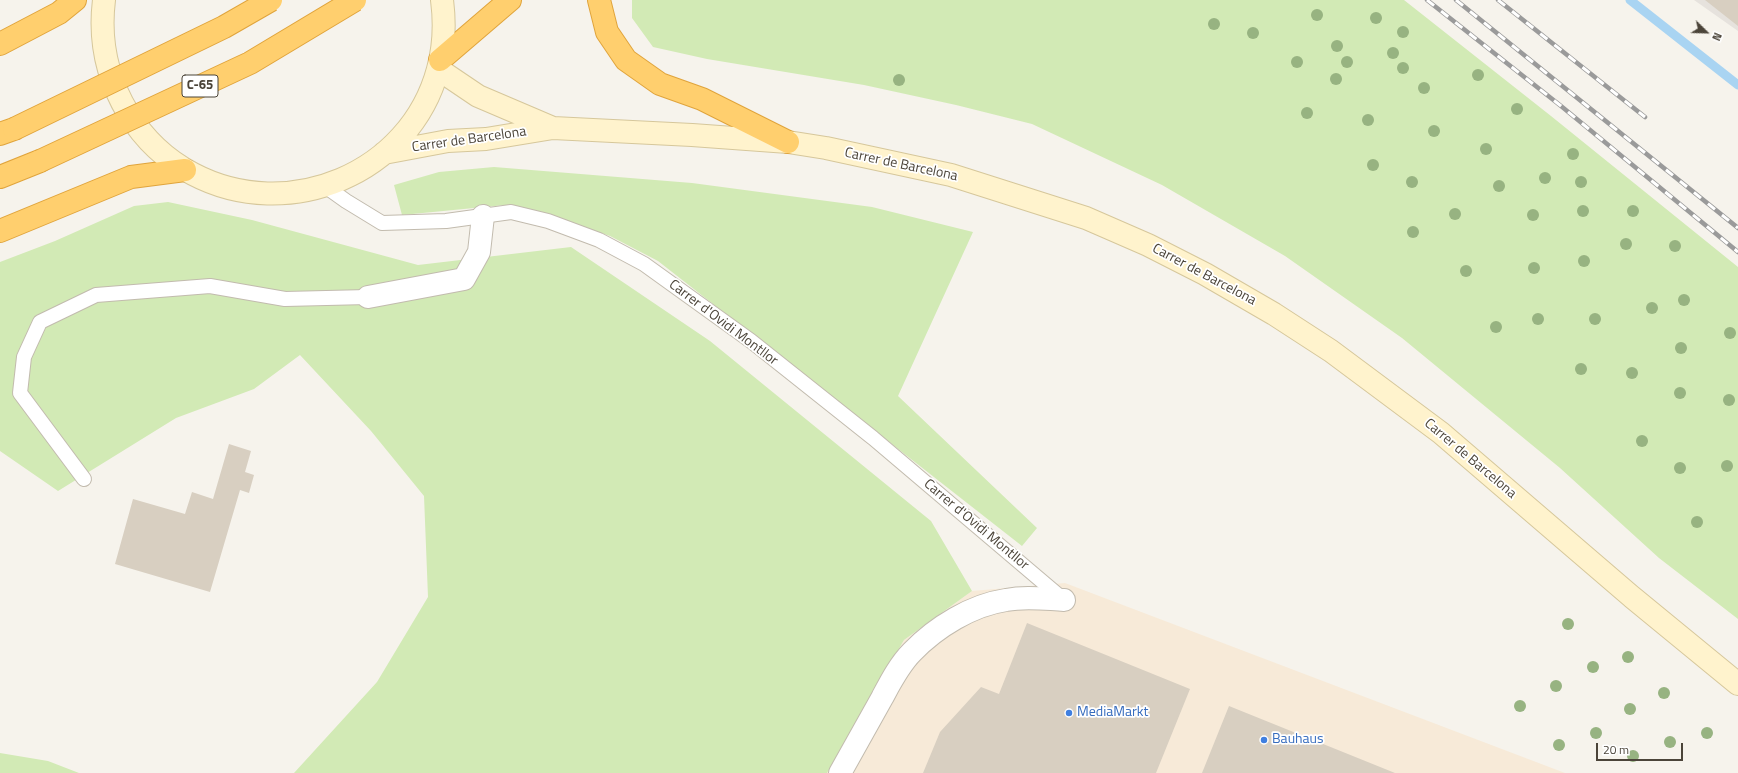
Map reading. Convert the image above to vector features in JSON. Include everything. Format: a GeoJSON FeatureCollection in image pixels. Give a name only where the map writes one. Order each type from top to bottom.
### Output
{"type":"FeatureCollection","features":[{"type":"Feature","properties":{"kind":"highway"},"geometry":{"type":"LineString","coordinates":[[0,44],[59,13],[75,0]]}},
{"type":"Feature","properties":{"kind":"highway"},"geometry":{"type":"LineString","coordinates":[[7,132],[224,27],[271,0]]}},
{"type":"Feature","properties":{"kind":"highway","name":"C-65"},"geometry":{"type":"LineString","coordinates":[[0,177],[40,161],[250,62],[355,0]]}},
{"type":"Feature","properties":{"kind":"highway"},"geometry":{"type":"LineString","coordinates":[[439,65],[510,0]]}},
{"type":"Feature","properties":{"kind":"highway"},"geometry":{"type":"LineString","coordinates":[[598,0],[607,32],[626,60],[660,84],[702,99],[788,142]]}},
{"type":"Feature","properties":{"kind":"highway"},"geometry":{"type":"LineString","coordinates":[[0,232],[131,176],[185,170]]}},
{"type":"Feature","properties":{"kind":"main road"},"geometry":{"type":"LineString","coordinates":[[104,0],[102,23],[108,69],[122,103],[133,122],[147,139],[164,155],[185,170],[218,185],[249,192],[285,194],[325,186],[354,174],[394,145],[414,120],[429,94],[439,65],[444,32],[442,0]]}},
{"type":"Feature","properties":{"kind":"main road","name":"Carrer de Barcelona"},"geometry":{"type":"LineString","coordinates":[[439,65],[478,96],[553,128]]}},
{"type":"Feature","properties":{"kind":"main road","name":"Carrer de Barcelona"},"geometry":{"type":"LineString","coordinates":[[384,153],[448,141],[486,139],[553,128],[692,135],[788,142],[826,148],[951,175],[1022,196],[1086,218],[1148,245],[1205,274],[1274,314],[1324,347],[1441,433],[1632,597],[1738,684]]}},
{"type":"Feature","properties":{"kind":"street"},"geometry":{"type":"LineString","coordinates":[[368,297],[464,279],[479,252],[483,216]]}},
{"type":"Feature","properties":{"kind":"street"},"geometry":{"type":"LineString","coordinates":[[840,773],[892,680],[911,652],[931,635],[954,619],[979,607],[1006,600],[1034,598],[1064,600]]}},
{"type":"Feature","properties":{"kind":"lane","name":"Carrer d'Ovidi Montllor"},"geometry":{"type":"LineString","coordinates":[[325,186],[382,223],[446,221],[511,212],[548,221],[599,240],[644,264],[751,342],[873,438],[1064,600]]}},
{"type":"Feature","properties":{"kind":"lane"},"geometry":{"type":"LineString","coordinates":[[84,479],[20,393],[24,358],[40,322],[96,295],[195,287],[210,286],[285,299],[368,297]]}},
{"type":"Feature","properties":{"kind":"shaded area"},"geometry":{"type":"Polygon","coordinates":[[[1694,0],[1738,0],[1738,31],[1694,0]]]}},
{"type":"Feature","properties":{"kind":"shaded area"},"geometry":{"type":"Polygon","coordinates":[[[1065,583],[1565,773],[827,773],[904,640],[972,591],[1065,583]]]}},
{"type":"Feature","properties":{"kind":"green space"},"geometry":{"type":"Polygon","coordinates":[[[632,0],[1404,0],[1738,267],[1738,619],[1659,558],[1560,468],[1402,338],[1285,256],[1162,185],[1032,124],[956,105],[864,85],[707,59],[653,47],[632,18],[632,0]]]}},
{"type":"Feature","properties":{"kind":"green space"},"geometry":{"type":"Polygon","coordinates":[[[494,167],[692,183],[872,207],[973,232],[898,396],[1037,528],[1022,546],[658,261],[610,236],[538,211],[505,205],[402,215],[394,185],[439,172],[494,167]]]}},
{"type":"Feature","properties":{"kind":"green space"},"geometry":{"type":"Polygon","coordinates":[[[168,202],[252,220],[418,265],[571,247],[710,341],[931,521],[972,591],[904,640],[827,773],[294,773],[377,682],[428,597],[424,496],[371,431],[300,355],[254,389],[176,418],[58,491],[0,451],[0,262],[55,241],[134,206],[168,202]]]}},
{"type":"Feature","properties":{"kind":"green space"},"geometry":{"type":"Polygon","coordinates":[[[0,753],[48,761],[79,773],[0,773],[0,753]]]}},
{"type":"Feature","properties":{"kind":"building"},"geometry":{"type":"Polygon","coordinates":[[[1705,0],[1738,0],[1738,26],[1705,0]]]}},
{"type":"Feature","properties":{"kind":"building"},"geometry":{"type":"Polygon","coordinates":[[[229,444],[251,451],[245,472],[254,475],[249,493],[240,490],[210,592],[115,564],[133,499],[185,514],[192,492],[213,499],[229,444]]]}},
{"type":"Feature","properties":{"kind":"building","name":"MediaMarkt"},"geometry":{"type":"Polygon","coordinates":[[[1027,623],[1190,689],[1156,773],[923,773],[940,732],[981,687],[999,694],[1027,623]]]}},
{"type":"Feature","properties":{"kind":"building","name":"Bauhaus"},"geometry":{"type":"Polygon","coordinates":[[[1229,706],[1395,773],[1202,773],[1229,706]]]}},
{"type":"Feature","properties":{"kind":"waterway"},"geometry":{"type":"LineString","coordinates":[[1630,0],[1738,85]]}},
{"type":"Feature","properties":{"kind":"railway"},"geometry":{"type":"LineString","coordinates":[[1427,0],[1561,106],[1738,252]]}},
{"type":"Feature","properties":{"kind":"railway"},"geometry":{"type":"LineString","coordinates":[[1456,0],[1738,228]]}},
{"type":"Feature","properties":{"kind":"railway"},"geometry":{"type":"LineString","coordinates":[[1498,0],[1645,117]]}},
{"type":"Feature","properties":{"kind":"place","name":"MediaMarkt"},"geometry":{"type":"Point","coordinates":[1069,713]}},
{"type":"Feature","properties":{"kind":"place","name":"Bauhaus"},"geometry":{"type":"Point","coordinates":[1264,740]}}]}
